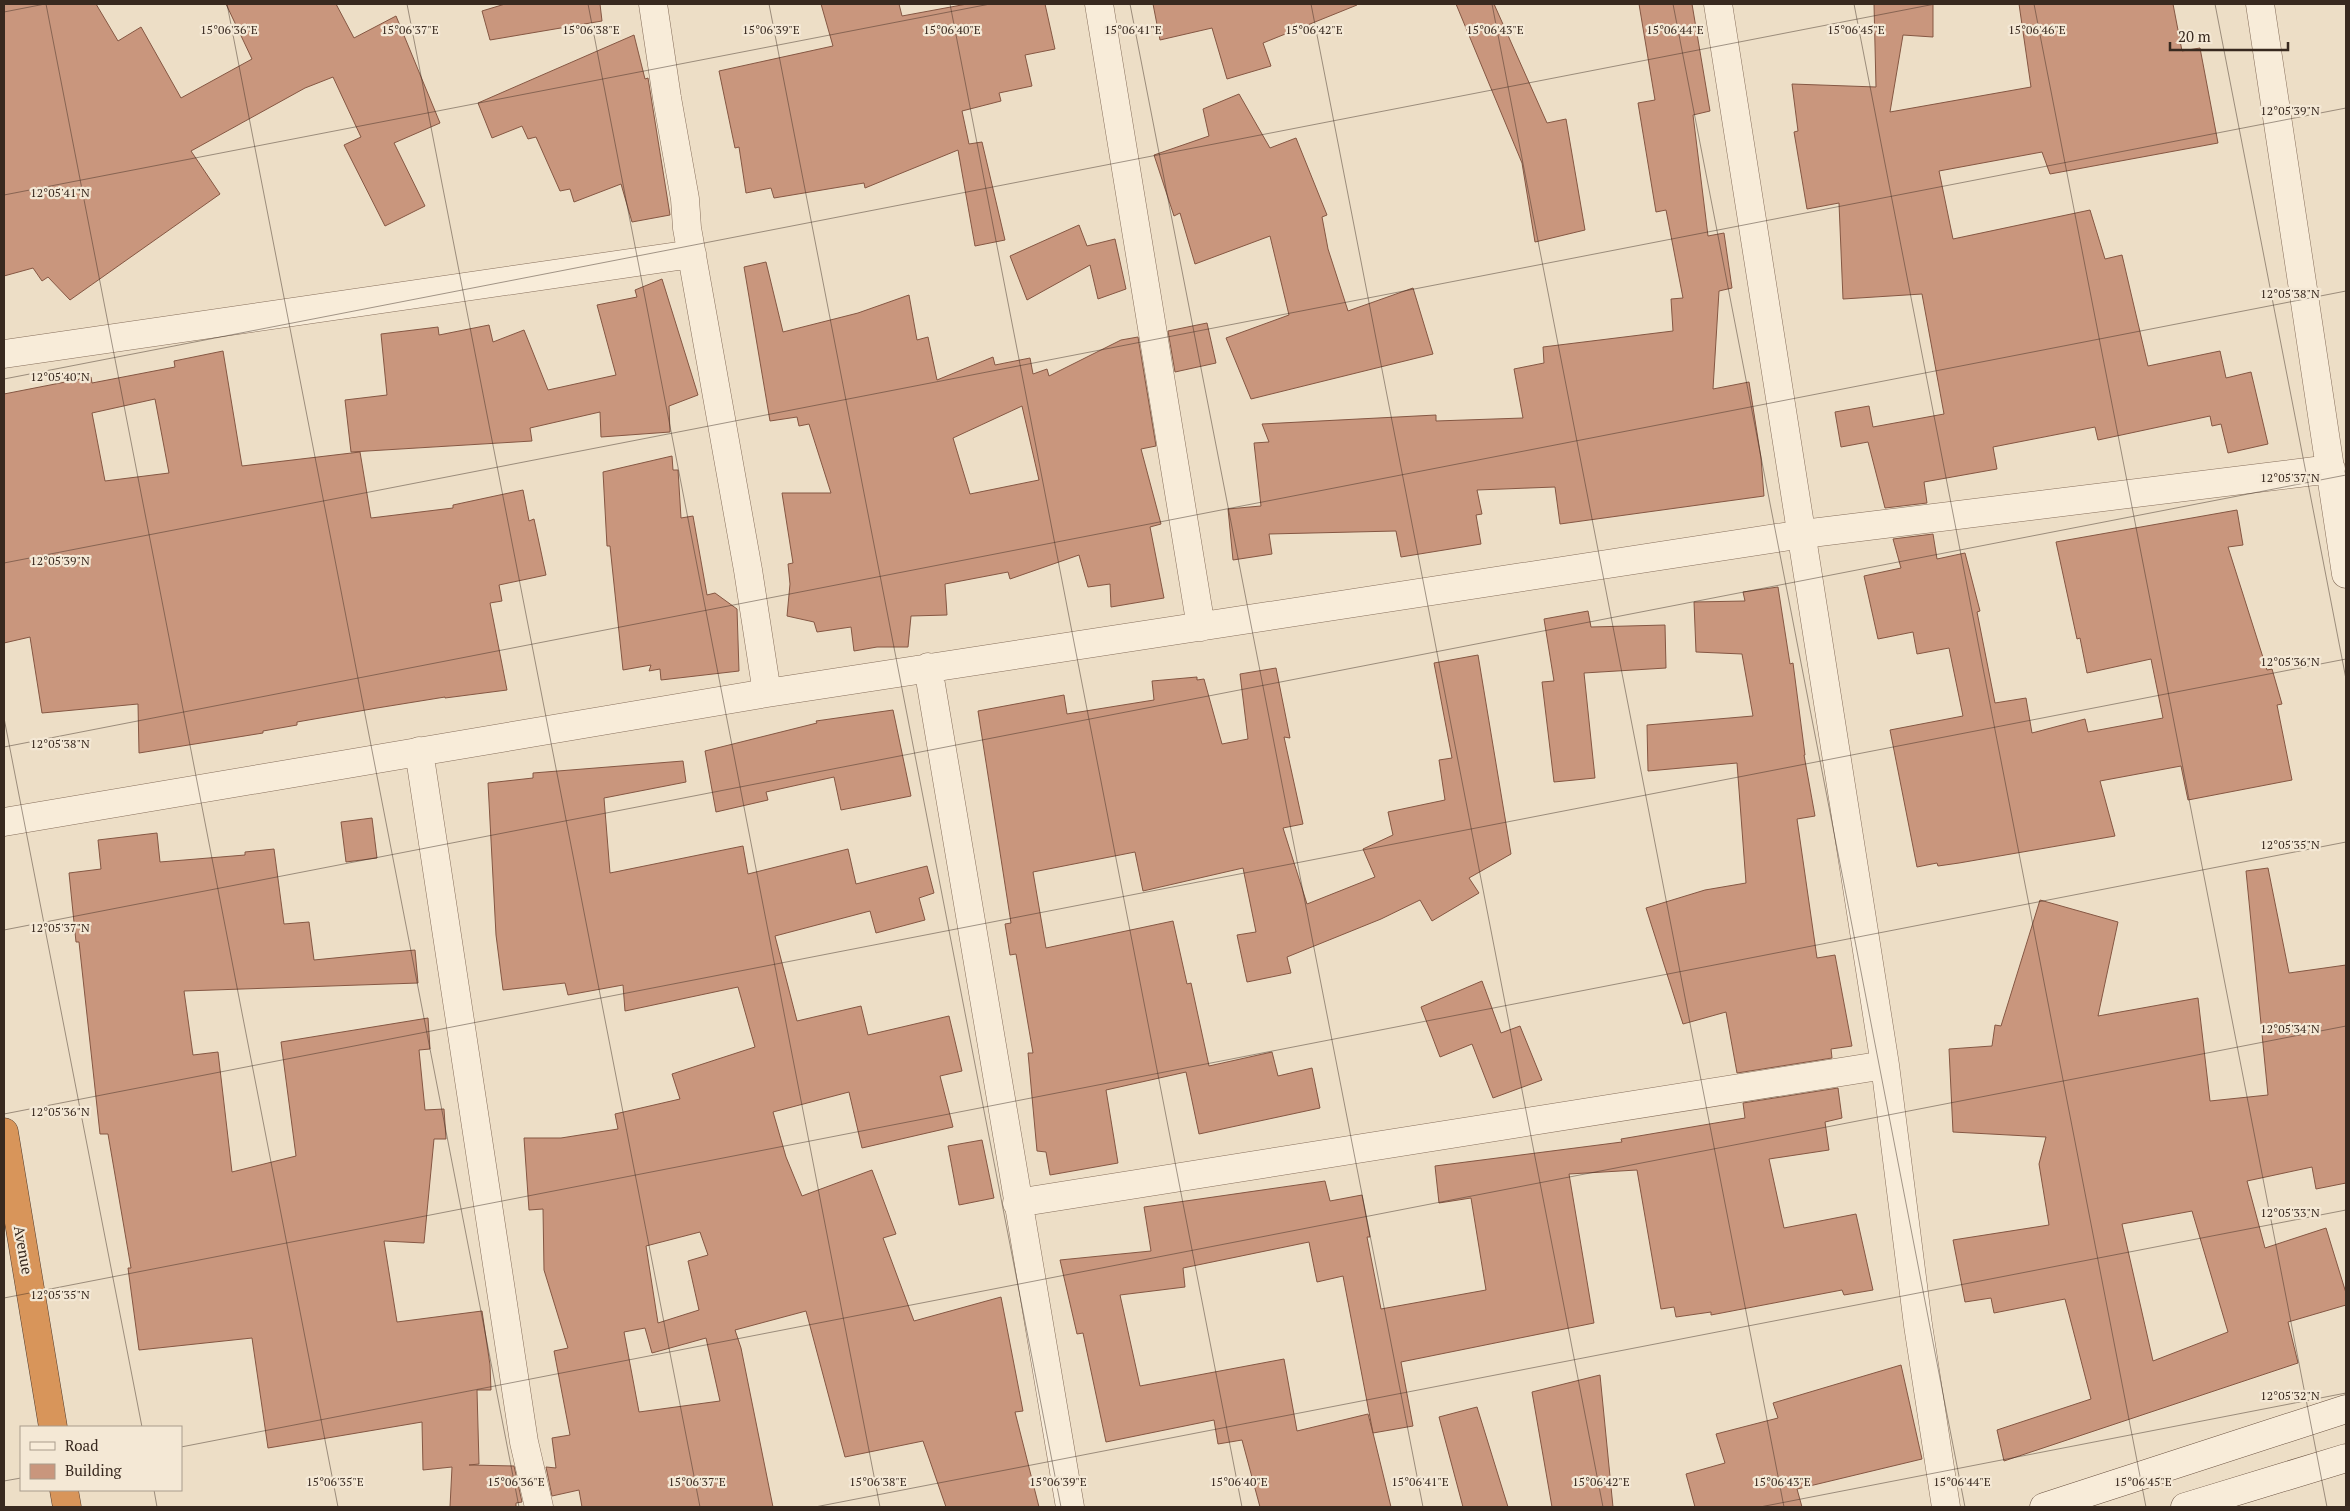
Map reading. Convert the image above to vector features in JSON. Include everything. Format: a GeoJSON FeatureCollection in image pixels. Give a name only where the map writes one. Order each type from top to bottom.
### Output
{"type":"FeatureCollection","features":[{"type":"Feature","properties":{"kind":"highway","name":"Avenue"},"geometry":{"type":"LineString","coordinates":[[4,1132],[53,1426]]}},
{"type":"Feature","properties":{"kind":"highway"},"geometry":{"type":"LineString","coordinates":[[64,1491],[67,1507]]}},
{"type":"Feature","properties":{"kind":"street"},"geometry":{"type":"LineString","coordinates":[[653,4],[667,98],[686,199],[692,254],[748,570],[766,693]]}},
{"type":"Feature","properties":{"kind":"street"},"geometry":{"type":"LineString","coordinates":[[1100,4],[1201,627]]}},
{"type":"Feature","properties":{"kind":"street"},"geometry":{"type":"LineString","coordinates":[[1718,4],[1885,1064],[1918,1325],[1946,1507]]}},
{"type":"Feature","properties":{"kind":"street"},"geometry":{"type":"LineString","coordinates":[[2260,4],[2346,574]]}},
{"type":"Feature","properties":{"kind":"street"},"geometry":{"type":"LineString","coordinates":[[4,354],[692,254]]}},
{"type":"Feature","properties":{"kind":"street"},"geometry":{"type":"LineString","coordinates":[[4,822],[928,667],[1803,534],[2331,469]]}},
{"type":"Feature","properties":{"kind":"street"},"geometry":{"type":"LineString","coordinates":[[928,667],[1017,1203],[1070,1507]]}},
{"type":"Feature","properties":{"kind":"street"},"geometry":{"type":"LineString","coordinates":[[419,751],[524,1442],[539,1507]]}},
{"type":"Feature","properties":{"kind":"street"},"geometry":{"type":"LineString","coordinates":[[1017,1203],[1885,1064]]}},
{"type":"Feature","properties":{"kind":"street"},"geometry":{"type":"LineString","coordinates":[[2044,1507],[2346,1410]]}},
{"type":"Feature","properties":{"kind":"street"},"geometry":{"type":"LineString","coordinates":[[2185,1507],[2346,1458]]}},
{"type":"Feature","properties":{"kind":"building"},"geometry":{"type":"Polygon","coordinates":[[[4,4],[96,4],[118,41],[141,27],[181,98],[252,59],[226,4],[336,4],[354,38],[396,16],[440,123],[394,143],[425,206],[385,226],[344,145],[361,137],[333,77],[305,88],[191,151],[220,194],[70,300],[48,277],[42,281],[33,268],[4,276],[4,4]]]}},
{"type":"Feature","properties":{"kind":"building"},"geometry":{"type":"Polygon","coordinates":[[[505,4],[600,4],[602,21],[490,40],[482,11],[505,4]]]}},
{"type":"Feature","properties":{"kind":"building"},"geometry":{"type":"Polygon","coordinates":[[[821,4],[899,4],[902,16],[967,4],[1045,4],[1055,49],[1025,55],[1032,86],[999,93],[1001,101],[962,111],[969,144],[982,142],[1005,240],[975,246],[958,150],[865,188],[864,183],[774,198],[771,188],[746,193],[739,147],[735,148],[719,71],[833,46],[821,4]]]}},
{"type":"Feature","properties":{"kind":"building"},"geometry":{"type":"Polygon","coordinates":[[[1153,4],[1357,5],[1263,43],[1271,66],[1227,79],[1212,28],[1160,40],[1153,4]]]}},
{"type":"Feature","properties":{"kind":"building"},"geometry":{"type":"Polygon","coordinates":[[[1456,4],[1494,4],[1547,123],[1566,119],[1585,230],[1535,242],[1522,163],[1456,4]]]}},
{"type":"Feature","properties":{"kind":"building"},"geometry":{"type":"Polygon","coordinates":[[[1639,4],[1692,4],[1710,111],[1693,115],[1708,236],[1724,233],[1732,288],[1719,291],[1713,389],[1749,382],[1761,458],[1764,496],[1560,524],[1555,487],[1477,490],[1482,514],[1476,515],[1481,544],[1401,557],[1396,531],[1269,534],[1272,554],[1233,560],[1228,509],[1261,506],[1254,443],[1269,442],[1262,424],[1436,415],[1436,421],[1523,418],[1514,369],[1544,363],[1543,347],[1673,331],[1671,299],[1683,298],[1666,210],[1656,212],[1638,103],[1655,100],[1639,4]]]}},
{"type":"Feature","properties":{"kind":"building"},"geometry":{"type":"Polygon","coordinates":[[[1874,4],[1933,4],[1933,37],[1903,35],[1890,112],[2031,87],[2019,4],[2173,4],[2182,51],[2200,48],[2218,143],[2050,174],[2042,152],[1939,171],[1953,239],[2090,210],[2105,259],[2122,255],[2148,366],[2220,351],[2226,378],[2251,372],[2268,444],[2228,453],[2221,424],[2212,426],[2210,416],[2098,440],[2095,427],[1993,447],[1997,469],[1924,482],[1927,503],[1885,508],[1868,442],[1841,447],[1835,412],[1869,406],[1873,427],[1944,414],[1922,294],[1843,299],[1839,203],[1807,209],[1794,132],[1798,131],[1792,84],[1876,87],[1874,4]]]}},
{"type":"Feature","properties":{"kind":"building"},"geometry":{"type":"Polygon","coordinates":[[[634,35],[645,79],[648,78],[670,215],[632,222],[621,184],[574,202],[570,189],[560,191],[536,137],[528,139],[522,126],[492,138],[478,103],[634,35]]]}},
{"type":"Feature","properties":{"kind":"building"},"geometry":{"type":"Polygon","coordinates":[[[1239,94],[1270,148],[1296,138],[1327,215],[1322,217],[1328,249],[1348,311],[1413,288],[1433,354],[1251,399],[1226,338],[1289,315],[1270,236],[1195,264],[1180,213],[1174,216],[1154,155],[1209,136],[1203,109],[1239,94]]]}},
{"type":"Feature","properties":{"kind":"building"},"geometry":{"type":"Polygon","coordinates":[[[1079,225],[1087,246],[1115,239],[1126,289],[1098,299],[1090,265],[1027,300],[1010,256],[1079,225]]]}},
{"type":"Feature","properties":{"kind":"building"},"geometry":{"type":"Polygon","coordinates":[[[766,262],[783,332],[858,313],[909,295],[917,340],[928,337],[937,380],[993,357],[995,365],[1030,358],[1033,374],[1047,369],[1049,376],[1121,340],[1138,337],[1156,446],[1141,449],[1161,524],[1150,527],[1164,598],[1111,607],[1110,584],[1088,587],[1079,555],[1010,579],[1008,572],[945,584],[947,615],[911,616],[908,647],[877,647],[854,651],[851,627],[817,632],[814,622],[787,616],[790,584],[788,564],[793,563],[782,493],[831,493],[809,424],[799,426],[797,417],[770,421],[744,267],[766,262]],[[1022,406],[953,438],[970,494],[1039,480],[1022,406]]]}},
{"type":"Feature","properties":{"kind":"building"},"geometry":{"type":"Polygon","coordinates":[[[662,279],[698,395],[669,406],[670,432],[601,437],[600,412],[530,428],[532,441],[351,452],[345,400],[387,395],[381,334],[438,327],[439,335],[489,325],[493,342],[524,330],[548,390],[616,375],[597,305],[637,297],[635,290],[662,279]]]}},
{"type":"Feature","properties":{"kind":"building"},"geometry":{"type":"Polygon","coordinates":[[[1207,323],[1216,363],[1175,372],[1168,331],[1207,323]]]}},
{"type":"Feature","properties":{"kind":"building"},"geometry":{"type":"Polygon","coordinates":[[[223,351],[242,466],[360,452],[371,518],[453,508],[453,505],[523,490],[529,521],[534,519],[546,575],[499,585],[502,601],[490,603],[507,690],[445,697],[377,708],[297,722],[297,725],[263,731],[263,733],[139,753],[138,704],[42,713],[30,637],[4,643],[4,394],[91,377],[92,383],[175,367],[174,361],[223,351]],[[155,399],[92,413],[105,481],[169,473],[155,399]]]}},
{"type":"Feature","properties":{"kind":"building"},"geometry":{"type":"Polygon","coordinates":[[[672,456],[673,470],[678,470],[681,518],[693,516],[707,595],[715,593],[737,609],[739,671],[661,680],[660,669],[649,671],[651,665],[623,670],[610,546],[607,546],[603,472],[672,456]]]}},
{"type":"Feature","properties":{"kind":"building"},"geometry":{"type":"Polygon","coordinates":[[[2237,510],[2243,545],[2228,547],[2267,670],[2272,669],[2282,704],[2277,705],[2292,780],[2188,800],[2181,766],[2100,781],[2115,836],[1959,863],[1938,866],[1937,863],[1917,867],[1890,730],[1963,716],[1949,648],[1917,654],[1913,632],[1878,639],[1864,576],[1901,568],[1893,539],[1933,534],[1937,559],[1965,553],[1980,611],[1977,612],[1995,703],[2026,698],[2032,733],[2085,719],[2088,732],[2163,718],[2151,659],[2087,673],[2080,638],[2077,639],[2056,542],[2237,510]]]}},
{"type":"Feature","properties":{"kind":"building"},"geometry":{"type":"Polygon","coordinates":[[[1778,587],[1790,664],[1793,663],[1804,755],[1815,816],[1797,819],[1817,958],[1835,955],[1852,1046],[1831,1049],[1832,1058],[1737,1073],[1726,1012],[1683,1024],[1646,908],[1705,890],[1746,883],[1737,763],[1648,771],[1647,725],[1753,716],[1742,654],[1696,652],[1694,602],[1745,601],[1743,592],[1778,587]]]}},
{"type":"Feature","properties":{"kind":"building"},"geometry":{"type":"Polygon","coordinates":[[[1588,611],[1591,627],[1665,625],[1666,668],[1584,673],[1595,778],[1554,782],[1542,682],[1554,681],[1544,619],[1588,611]]]}},
{"type":"Feature","properties":{"kind":"building"},"geometry":{"type":"Polygon","coordinates":[[[1478,655],[1511,854],[1469,878],[1479,893],[1432,921],[1420,900],[1381,919],[1287,957],[1291,973],[1247,982],[1237,935],[1256,932],[1243,868],[1143,891],[1135,852],[1033,872],[1046,948],[1173,921],[1187,984],[1191,983],[1209,1066],[1272,1052],[1278,1076],[1312,1068],[1320,1108],[1199,1134],[1186,1072],[1106,1090],[1118,1163],[1050,1175],[1046,1152],[1037,1151],[1028,1053],[1033,1053],[1016,954],[1010,955],[1005,924],[1011,923],[978,711],[1064,695],[1067,714],[1154,700],[1152,681],[1197,677],[1197,680],[1204,679],[1222,744],[1248,739],[1240,674],[1276,668],[1290,738],[1284,737],[1303,824],[1283,828],[1307,904],[1375,877],[1363,849],[1393,835],[1388,812],[1445,800],[1439,760],[1452,758],[1434,663],[1478,655]]]}},
{"type":"Feature","properties":{"kind":"building"},"geometry":{"type":"Polygon","coordinates":[[[893,710],[911,796],[841,810],[834,777],[766,792],[768,800],[716,812],[705,751],[817,723],[816,721],[893,710]]]}},
{"type":"Feature","properties":{"kind":"building"},"geometry":{"type":"Polygon","coordinates":[[[683,761],[686,782],[604,798],[610,873],[743,846],[748,874],[848,849],[856,884],[927,866],[934,893],[919,898],[925,920],[876,933],[870,911],[775,936],[797,1021],[861,1006],[868,1035],[949,1016],[962,1071],[940,1076],[953,1127],[862,1148],[849,1092],[773,1112],[786,1157],[802,1196],[872,1170],[896,1234],[883,1238],[914,1321],[1001,1297],[1023,1411],[1015,1412],[1039,1507],[946,1507],[923,1441],[845,1457],[806,1311],[735,1330],[741,1348],[773,1507],[582,1507],[579,1490],[552,1496],[546,1467],[556,1468],[552,1438],[570,1435],[554,1351],[568,1348],[544,1270],[543,1209],[529,1210],[524,1138],[561,1138],[618,1129],[615,1114],[680,1099],[672,1074],[755,1047],[738,987],[625,1011],[623,985],[568,995],[565,983],[503,990],[496,935],[488,783],[533,778],[533,773],[683,761]],[[700,1232],[646,1246],[658,1323],[699,1310],[688,1261],[708,1255],[700,1232]],[[645,1328],[624,1332],[639,1412],[720,1401],[706,1338],[652,1353],[645,1328]]]}},
{"type":"Feature","properties":{"kind":"building"},"geometry":{"type":"Polygon","coordinates":[[[372,818],[377,858],[346,862],[341,822],[372,818]]]}},
{"type":"Feature","properties":{"kind":"building"},"geometry":{"type":"Polygon","coordinates":[[[157,833],[160,862],[245,855],[245,852],[274,849],[284,924],[309,922],[314,960],[415,950],[418,983],[184,991],[193,1055],[218,1052],[232,1172],[296,1156],[281,1042],[428,1018],[430,1049],[419,1050],[425,1110],[444,1109],[446,1139],[434,1139],[424,1243],[384,1241],[397,1322],[482,1311],[490,1365],[491,1390],[477,1390],[479,1464],[469,1465],[514,1466],[522,1502],[516,1503],[516,1507],[450,1507],[452,1467],[423,1470],[422,1422],[268,1448],[252,1338],[139,1350],[128,1268],[131,1268],[108,1134],[100,1134],[79,942],[76,942],[69,873],[101,869],[98,840],[157,833]]]}},
{"type":"Feature","properties":{"kind":"building"},"geometry":{"type":"Polygon","coordinates":[[[2268,868],[2289,973],[2346,965],[2346,1183],[2316,1189],[2312,1167],[2247,1181],[2265,1248],[2326,1228],[2346,1293],[2346,1305],[2288,1322],[2298,1363],[2004,1461],[1997,1430],[2091,1399],[2065,1299],[1994,1313],[1991,1298],[1965,1302],[1953,1240],[2049,1225],[2039,1164],[2046,1137],[1953,1132],[1949,1049],[1992,1046],[1995,1025],[2001,1026],[2040,900],[2118,922],[2098,1016],[2198,998],[2210,1101],[2268,1095],[2246,871],[2268,868]],[[2192,1211],[2122,1224],[2153,1361],[2228,1332],[2192,1211]]]}},
{"type":"Feature","properties":{"kind":"building"},"geometry":{"type":"Polygon","coordinates":[[[1482,981],[1501,1033],[1520,1026],[1542,1080],[1493,1098],[1472,1044],[1440,1057],[1421,1007],[1482,981]]]}},
{"type":"Feature","properties":{"kind":"building"},"geometry":{"type":"Polygon","coordinates":[[[1838,1088],[1842,1118],[1825,1122],[1829,1150],[1769,1159],[1784,1228],[1856,1214],[1873,1290],[1844,1295],[1842,1290],[1711,1315],[1711,1312],[1676,1317],[1674,1307],[1661,1309],[1637,1170],[1569,1174],[1594,1323],[1401,1362],[1413,1426],[1373,1433],[1391,1507],[1260,1507],[1242,1440],[1218,1444],[1214,1420],[1106,1442],[1083,1333],[1077,1334],[1060,1260],[1151,1251],[1144,1207],[1325,1181],[1330,1201],[1362,1195],[1370,1237],[1367,1237],[1381,1309],[1486,1290],[1471,1198],[1439,1203],[1435,1166],[1622,1142],[1621,1139],[1745,1118],[1743,1103],[1838,1088]],[[1309,1242],[1183,1268],[1185,1287],[1120,1295],[1140,1386],[1284,1359],[1297,1431],[1368,1414],[1373,1433],[1343,1276],[1317,1282],[1309,1242]]]}},
{"type":"Feature","properties":{"kind":"building"},"geometry":{"type":"Polygon","coordinates":[[[982,1140],[994,1198],[959,1205],[948,1146],[982,1140]]]}},
{"type":"Feature","properties":{"kind":"building"},"geometry":{"type":"Polygon","coordinates":[[[1901,1365],[1922,1459],[1797,1489],[1802,1507],[1695,1507],[1686,1474],[1725,1463],[1716,1434],[1778,1418],[1773,1403],[1901,1365]]]}},
{"type":"Feature","properties":{"kind":"building"},"geometry":{"type":"Polygon","coordinates":[[[1600,1375],[1613,1507],[1552,1507],[1532,1392],[1600,1375]]]}},
{"type":"Feature","properties":{"kind":"building"},"geometry":{"type":"Polygon","coordinates":[[[1477,1407],[1508,1507],[1463,1507],[1439,1417],[1477,1407]]]}}]}
